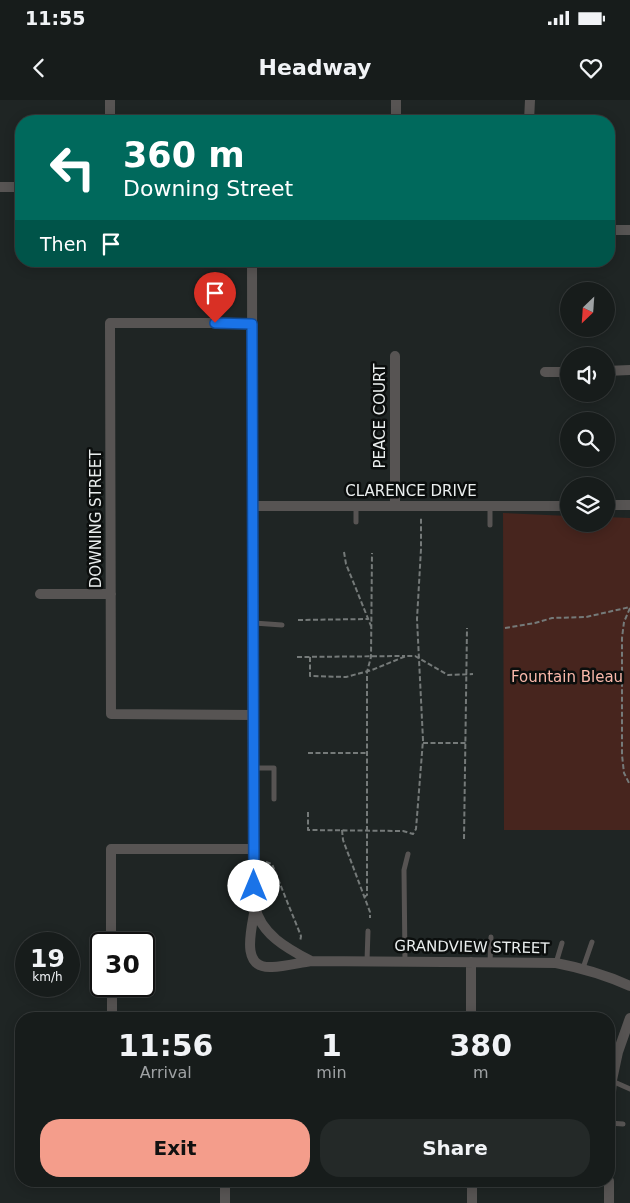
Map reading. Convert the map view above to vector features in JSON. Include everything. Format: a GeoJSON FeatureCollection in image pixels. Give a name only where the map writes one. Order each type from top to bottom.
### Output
{"type":"FeatureCollection","features":[{"type":"Feature","properties":{"kind":"street"},"geometry":{"type":"LineString","coordinates":[[110,100],[110,115]]}},
{"type":"Feature","properties":{"kind":"street"},"geometry":{"type":"LineString","coordinates":[[396,100],[396,115]]}},
{"type":"Feature","properties":{"kind":"street"},"geometry":{"type":"LineString","coordinates":[[529,115],[530,100]]}},
{"type":"Feature","properties":{"kind":"street"},"geometry":{"type":"LineString","coordinates":[[0,187],[15,187]]}},
{"type":"Feature","properties":{"kind":"street"},"geometry":{"type":"LineString","coordinates":[[615,230],[630,230]]}},
{"type":"Feature","properties":{"kind":"street","name":"GRANDVIEW STREET"},"geometry":{"type":"LineString","coordinates":[[252,267],[255,908],[249,942],[251,957],[258,966],[271,968],[310,961],[556,963],[582,968],[630,986]]}},
{"type":"Feature","properties":{"kind":"street","name":"DOWNING STREET"},"geometry":{"type":"LineString","coordinates":[[252,324],[110,323],[111,714],[253,714]]}},
{"type":"Feature","properties":{"kind":"street","name":"PEACE COURT"},"geometry":{"type":"LineString","coordinates":[[395,356],[395,506]]}},
{"type":"Feature","properties":{"kind":"street"},"geometry":{"type":"LineString","coordinates":[[615,371],[630,370]]}},
{"type":"Feature","properties":{"kind":"street"},"geometry":{"type":"LineString","coordinates":[[545,372],[560,372]]}},
{"type":"Feature","properties":{"kind":"street"},"geometry":{"type":"LineString","coordinates":[[615,505],[630,505]]}},
{"type":"Feature","properties":{"kind":"street","name":"CLARENCE DRIVE"},"geometry":{"type":"LineString","coordinates":[[253,506],[560,506]]}},
{"type":"Feature","properties":{"kind":"street"},"geometry":{"type":"LineString","coordinates":[[40,594],[111,594]]}},
{"type":"Feature","properties":{"kind":"street"},"geometry":{"type":"LineString","coordinates":[[111,932],[111,849],[254,849]]}},
{"type":"Feature","properties":{"kind":"street","name":"GRANDVIEW STREET"},"geometry":{"type":"LineString","coordinates":[[255,908],[262,923],[274,938],[283,946],[310,961]]}},
{"type":"Feature","properties":{"kind":"street"},"geometry":{"type":"LineString","coordinates":[[471,962],[472,1012]]}},
{"type":"Feature","properties":{"kind":"street"},"geometry":{"type":"LineString","coordinates":[[112,997],[112,1012]]}},
{"type":"Feature","properties":{"kind":"street"},"geometry":{"type":"LineString","coordinates":[[615,1066],[630,1018]]}},
{"type":"Feature","properties":{"kind":"street"},"geometry":{"type":"LineString","coordinates":[[225,1187],[225,1203]]}},
{"type":"Feature","properties":{"kind":"street"},"geometry":{"type":"LineString","coordinates":[[472,1187],[472,1203]]}},
{"type":"Feature","properties":{"kind":"street"},"geometry":{"type":"LineString","coordinates":[[609,1187],[609,1203]]}},
{"type":"Feature","properties":{"kind":"lane"},"geometry":{"type":"LineString","coordinates":[[356,506],[356,522]]}},
{"type":"Feature","properties":{"kind":"lane"},"geometry":{"type":"LineString","coordinates":[[490,506],[490,525]]}},
{"type":"Feature","properties":{"kind":"lane"},"geometry":{"type":"LineString","coordinates":[[253,624],[282,625]]}},
{"type":"Feature","properties":{"kind":"lane"},"geometry":{"type":"LineString","coordinates":[[253,768],[274,768],[274,798]]}},
{"type":"Feature","properties":{"kind":"lane"},"geometry":{"type":"LineString","coordinates":[[405,962],[404,870],[408,854]]}},
{"type":"Feature","properties":{"kind":"lane"},"geometry":{"type":"LineString","coordinates":[[367,962],[368,932]]}},
{"type":"Feature","properties":{"kind":"lane"},"geometry":{"type":"LineString","coordinates":[[490,962],[491,937]]}},
{"type":"Feature","properties":{"kind":"lane"},"geometry":{"type":"LineString","coordinates":[[582,968],[592,942]]}},
{"type":"Feature","properties":{"kind":"lane"},"geometry":{"type":"LineString","coordinates":[[556,963],[562,943]]}},
{"type":"Feature","properties":{"kind":"lane"},"geometry":{"type":"LineString","coordinates":[[615,1082],[630,1089]]}},
{"type":"Feature","properties":{"kind":"lane"},"geometry":{"type":"LineString","coordinates":[[615,1123],[623,1124]]}},
{"type":"Feature","properties":{"kind":"path"},"geometry":{"type":"LineString","coordinates":[[308,812],[308,830],[402,831],[413,834],[416,829],[423,744],[417,619],[422,549],[421,514]]}},
{"type":"Feature","properties":{"kind":"path"},"geometry":{"type":"LineString","coordinates":[[344,552],[346,564],[372,628]]}},
{"type":"Feature","properties":{"kind":"path"},"geometry":{"type":"LineString","coordinates":[[364,896],[367,894],[367,672],[371,656],[372,553]]}},
{"type":"Feature","properties":{"kind":"path"},"geometry":{"type":"LineString","coordinates":[[505,628],[557,618],[586,617],[630,607]]}},
{"type":"Feature","properties":{"kind":"path"},"geometry":{"type":"LineString","coordinates":[[630,607],[624,622],[622,648],[622,755],[624,773],[630,785]]}},
{"type":"Feature","properties":{"kind":"path"},"geometry":{"type":"LineString","coordinates":[[298,620],[368,619]]}},
{"type":"Feature","properties":{"kind":"path"},"geometry":{"type":"LineString","coordinates":[[464,839],[464,788],[467,743],[467,628]]}},
{"type":"Feature","properties":{"kind":"path"},"geometry":{"type":"LineString","coordinates":[[297,656],[415,656],[448,674],[473,674]]}},
{"type":"Feature","properties":{"kind":"path"},"geometry":{"type":"LineString","coordinates":[[310,657],[310,676],[346,677],[367,672],[406,656]]}},
{"type":"Feature","properties":{"kind":"path"},"geometry":{"type":"LineString","coordinates":[[423,744],[467,743]]}},
{"type":"Feature","properties":{"kind":"path"},"geometry":{"type":"LineString","coordinates":[[308,753],[368,753]]}},
{"type":"Feature","properties":{"kind":"path"},"geometry":{"type":"LineString","coordinates":[[342,830],[342,840],[370,912],[370,918]]}},
{"type":"Feature","properties":{"kind":"path"},"geometry":{"type":"LineString","coordinates":[[266,862],[272,864],[301,936],[300,942]]}},
{"type":"Feature","properties":{"kind":"green space","name":"Fountain Bleau"},"geometry":{"type":"Polygon","coordinates":[[[503,513],[560,516],[560,532],[615,532],[615,517],[630,518],[630,830],[504,830],[503,513]]]}},
{"type":"Feature","properties":{"kind":"route"},"geometry":{"type":"LineString","coordinates":[[215,323],[252,324],[254,886]]}}]}
